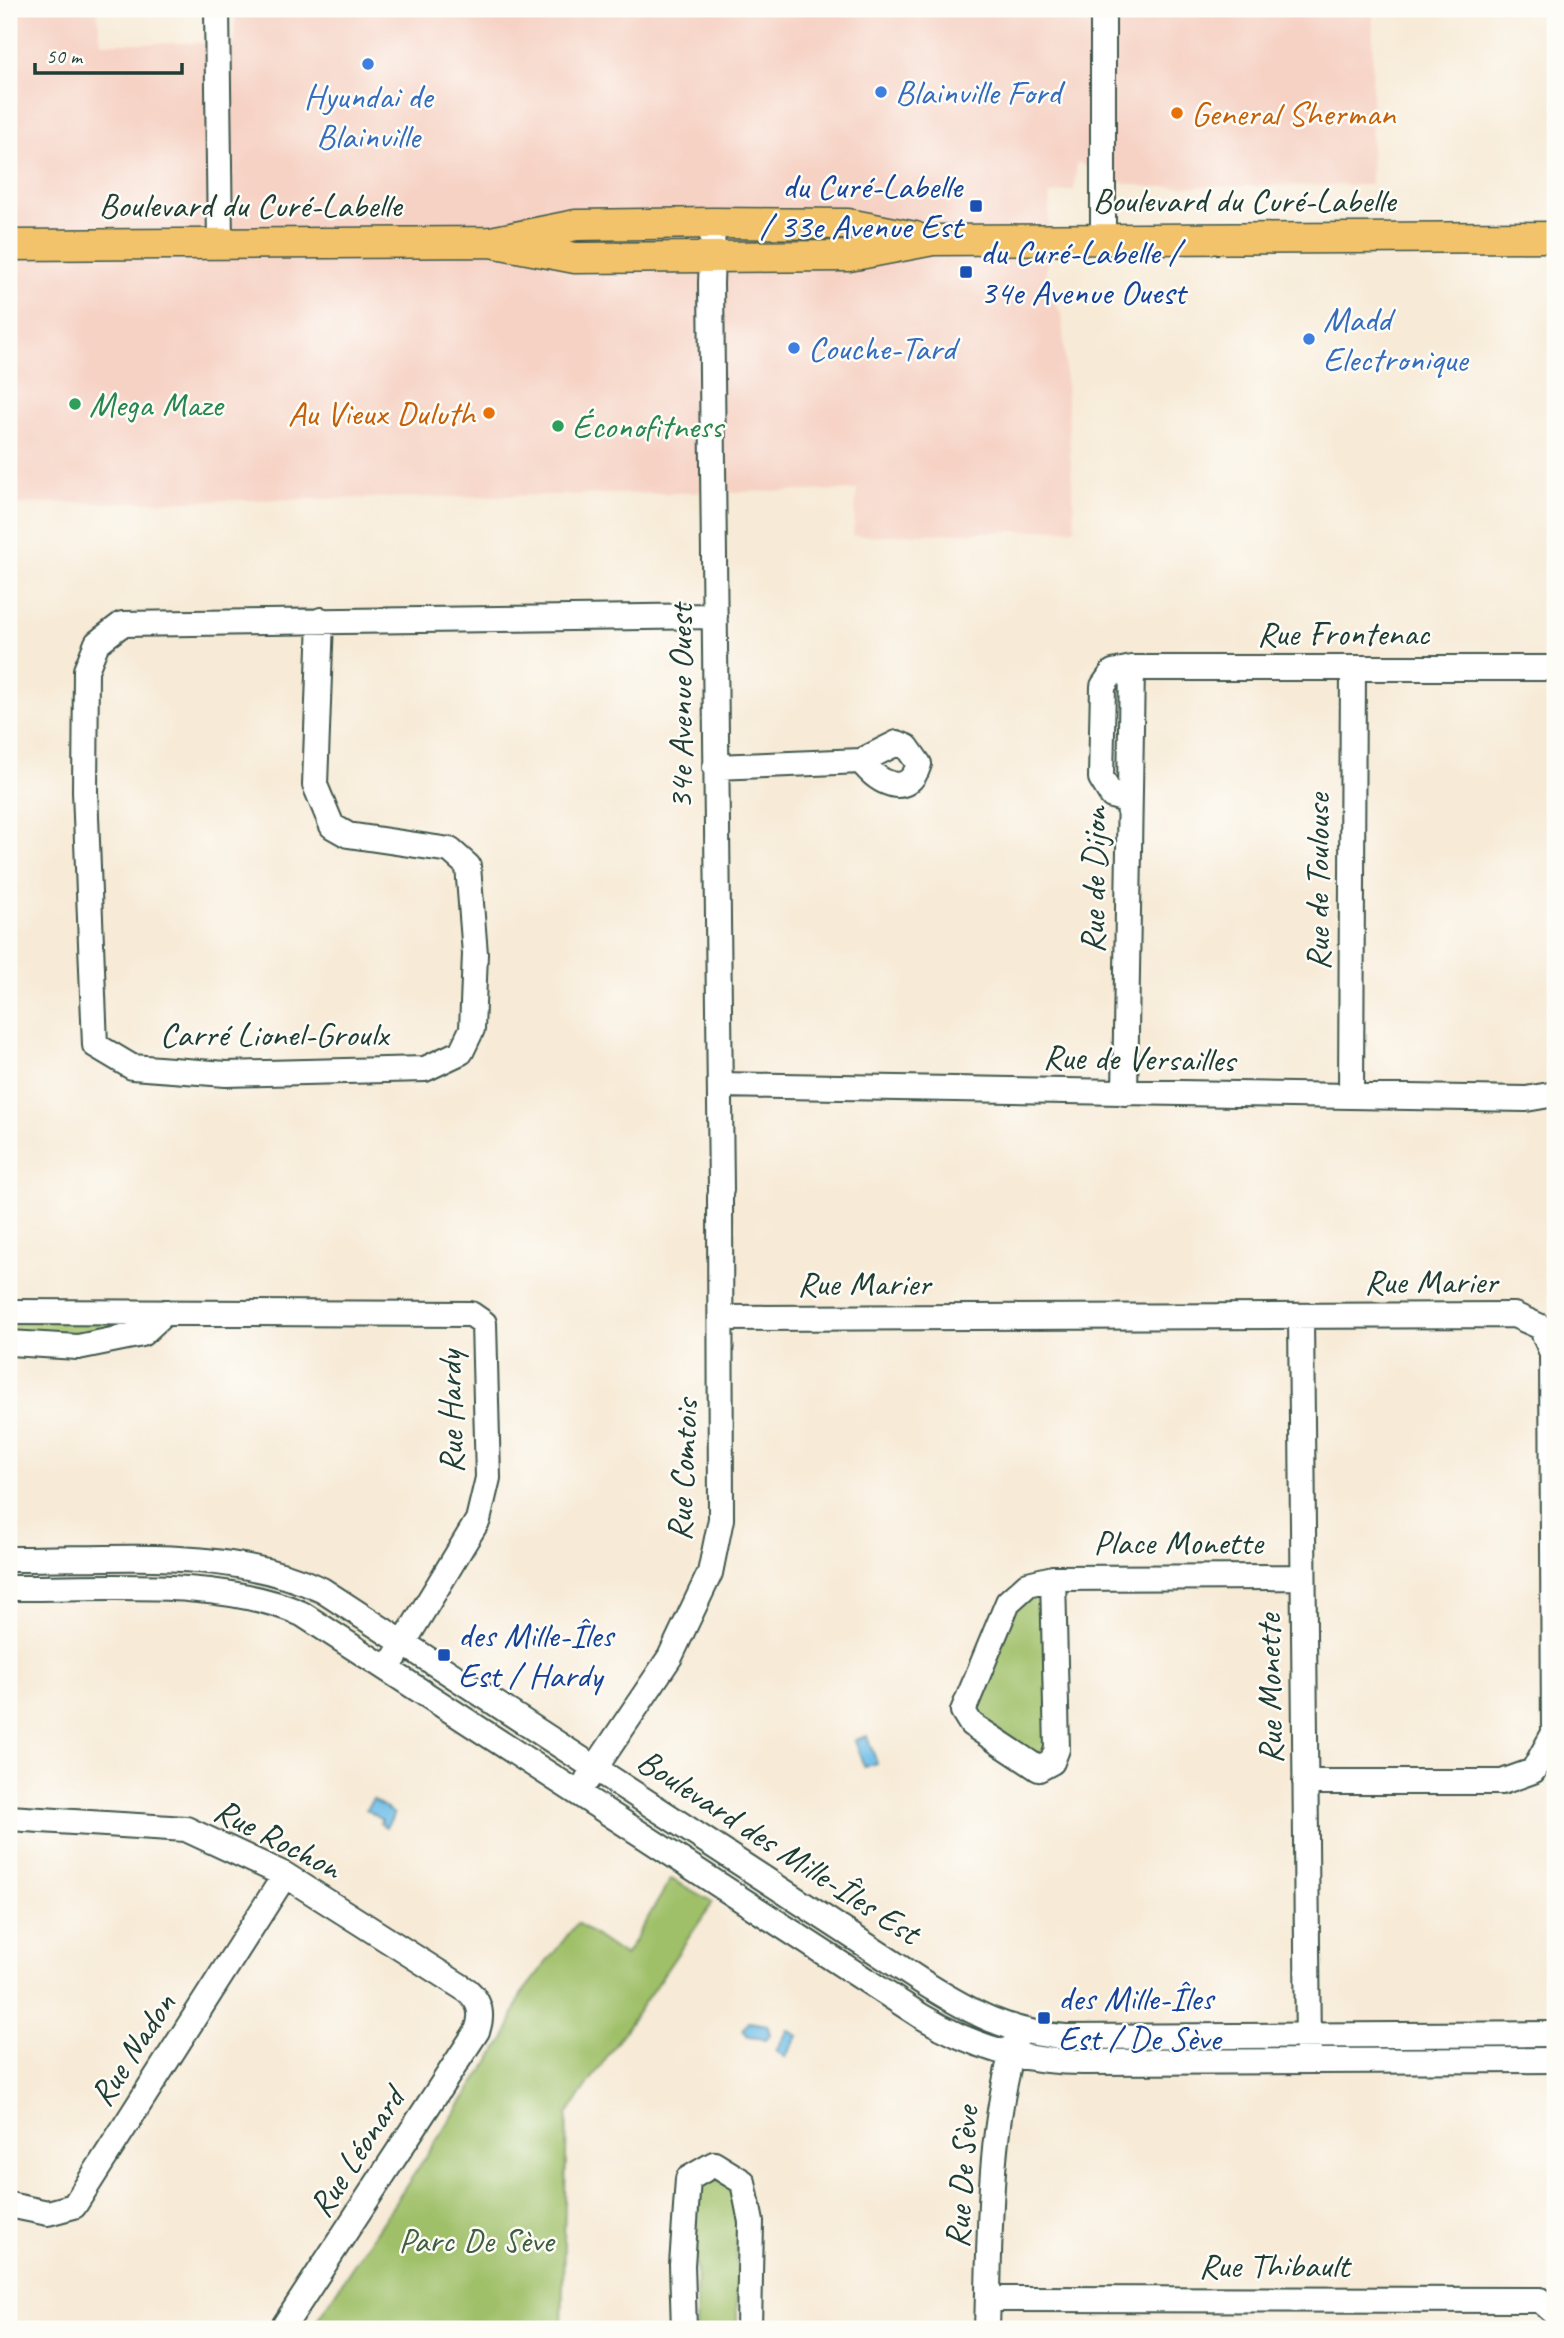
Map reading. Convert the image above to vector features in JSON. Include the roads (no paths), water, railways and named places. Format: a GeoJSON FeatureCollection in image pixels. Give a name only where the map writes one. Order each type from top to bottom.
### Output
{"type":"FeatureCollection","features":[{"type":"Feature","properties":{"kind":"main road","name":"Boulevard du Curé-Labelle"},"geometry":{"type":"LineString","coordinates":[[491,242],[576,225],[713,223],[848,224],[933,240]]}},
{"type":"Feature","properties":{"kind":"main road","name":"Boulevard du Curé-Labelle"},"geometry":{"type":"LineString","coordinates":[[9,245],[491,242],[575,258],[849,256],[933,240],[1555,237]]}},
{"type":"Feature","properties":{"kind":"street"},"geometry":{"type":"LineString","coordinates":[[217,9],[220,243]]}},
{"type":"Feature","properties":{"kind":"street"},"geometry":{"type":"LineString","coordinates":[[1103,9],[1103,239]]}},
{"type":"Feature","properties":{"kind":"street","name":"34e Avenue Ouest"},"geometry":{"type":"LineString","coordinates":[[713,223],[715,767],[721,1193]]}},
{"type":"Feature","properties":{"kind":"street","name":"Carré Lionel-Groulx"},"geometry":{"type":"LineString","coordinates":[[321,620],[315,785],[332,826],[348,835],[450,850],[468,866],[475,954],[472,1029],[461,1052],[425,1069],[226,1074],[132,1067],[95,1045],[85,790],[86,670],[97,643],[122,624],[321,620],[715,616]]}},
{"type":"Feature","properties":{"kind":"street","name":"Rue Frontenac"},"geometry":{"type":"LineString","coordinates":[[1132,668],[1555,668]]}},
{"type":"Feature","properties":{"kind":"street","name":"Rue de Dijon"},"geometry":{"type":"LineString","coordinates":[[1125,1093],[1132,668]]}},
{"type":"Feature","properties":{"kind":"street","name":"Rue de Toulouse"},"geometry":{"type":"LineString","coordinates":[[1351,1096],[1353,668]]}},
{"type":"Feature","properties":{"kind":"street"},"geometry":{"type":"LineString","coordinates":[[715,767],[861,761]]}},
{"type":"Feature","properties":{"kind":"street","name":"Rue de Versailles"},"geometry":{"type":"LineString","coordinates":[[721,1085],[1526,1099],[1555,1094]]}},
{"type":"Feature","properties":{"kind":"street","name":"Rue Comtois"},"geometry":{"type":"LineString","coordinates":[[578,1793],[670,1657],[710,1573],[721,1519],[721,1193]]}},
{"type":"Feature","properties":{"kind":"street","name":"Rue Hardy"},"geometry":{"type":"LineString","coordinates":[[9,1312],[471,1314],[484,1323],[488,1478],[478,1520],[387,1668]]}},
{"type":"Feature","properties":{"kind":"street"},"geometry":{"type":"LineString","coordinates":[[9,1343],[78,1347],[142,1334],[166,1312]]}},
{"type":"Feature","properties":{"kind":"street","name":"Rue Marier"},"geometry":{"type":"LineString","coordinates":[[721,1318],[1514,1315],[1541,1327],[1552,1353],[1554,1732],[1533,1771],[1502,1782],[1305,1782]]}},
{"type":"Feature","properties":{"kind":"street","name":"Rue Monette"},"geometry":{"type":"LineString","coordinates":[[1301,1317],[1308,2061]]}},
{"type":"Feature","properties":{"kind":"street","name":"Boulevard des Mille-Îles Est"},"geometry":{"type":"LineString","coordinates":[[9,1559],[207,1561],[253,1566],[282,1573],[322,1591],[941,1994],[1018,2032],[1066,2037],[1555,2034]]}},
{"type":"Feature","properties":{"kind":"street","name":"Place Monette"},"geometry":{"type":"LineString","coordinates":[[1053,1577],[1058,1749],[1052,1762],[1040,1769],[971,1724],[963,1711],[1008,1602],[1028,1584],[1053,1577],[1303,1577]]}},
{"type":"Feature","properties":{"kind":"street","name":"Boulevard des Mille-Îles Est"},"geometry":{"type":"LineString","coordinates":[[9,1588],[208,1591],[250,1596],[302,1614],[921,2016],[968,2042],[1011,2056],[1060,2062],[1555,2060]]}},
{"type":"Feature","properties":{"kind":"street","name":"Rue Rochon"},"geometry":{"type":"LineString","coordinates":[[9,1818],[186,1829],[285,1875],[468,1992],[480,2010]]}},
{"type":"Feature","properties":{"kind":"street","name":"Rue Nadon"},"geometry":{"type":"LineString","coordinates":[[9,2205],[48,2213],[74,2206],[285,1875]]}},
{"type":"Feature","properties":{"kind":"street","name":"Rue Léonard"},"geometry":{"type":"LineString","coordinates":[[282,2329],[477,2031],[480,2010]]}},
{"type":"Feature","properties":{"kind":"street","name":"Rue De Sève"},"geometry":{"type":"LineString","coordinates":[[987,2329],[997,2136],[1011,2056],[1018,2032]]}},
{"type":"Feature","properties":{"kind":"street"},"geometry":{"type":"LineString","coordinates":[[684,2329],[682,2265],[688,2179],[715,2164],[743,2182],[749,2209],[749,2329]]}},
{"type":"Feature","properties":{"kind":"street","name":"Rue Thibault"},"geometry":{"type":"LineString","coordinates":[[988,2299],[1540,2300],[1555,2313]]}},
{"type":"Feature","properties":{"kind":"water"},"geometry":{"type":"Polygon","coordinates":[[[867,1736],[877,1763],[864,1767],[855,1740],[867,1736]]]}},
{"type":"Feature","properties":{"kind":"water"},"geometry":{"type":"Polygon","coordinates":[[[373,1799],[394,1814],[386,1827],[380,1823],[382,1820],[366,1809],[373,1799]]]}},
{"type":"Feature","properties":{"kind":"water"},"geometry":{"type":"Polygon","coordinates":[[[749,2022],[767,2025],[770,2034],[766,2039],[749,2037],[743,2030],[749,2022]]]}},
{"type":"Feature","properties":{"kind":"water"},"geometry":{"type":"Polygon","coordinates":[[[788,2030],[798,2036],[785,2057],[776,2051],[788,2030]]]}},
{"type":"Feature","properties":{"kind":"place","name":"Hyundai de Blainville"},"geometry":{"type":"Point","coordinates":[368,64]}},
{"type":"Feature","properties":{"kind":"place","name":"Blainville Ford"},"geometry":{"type":"Point","coordinates":[881,92]}},
{"type":"Feature","properties":{"kind":"place","name":"General Sherman"},"geometry":{"type":"Point","coordinates":[1177,113]}},
{"type":"Feature","properties":{"kind":"place","name":"du Curé-Labelle / 33e Avenue Est"},"geometry":{"type":"Point","coordinates":[976,206]}},
{"type":"Feature","properties":{"kind":"place","name":"du Curé-Labelle / 34e Avenue Ouest"},"geometry":{"type":"Point","coordinates":[966,272]}},
{"type":"Feature","properties":{"kind":"place","name":"Madd Electronique"},"geometry":{"type":"Point","coordinates":[1309,339]}},
{"type":"Feature","properties":{"kind":"place","name":"Couche-Tard"},"geometry":{"type":"Point","coordinates":[794,348]}},
{"type":"Feature","properties":{"kind":"place","name":"Mega Maze"},"geometry":{"type":"Point","coordinates":[75,404]}},
{"type":"Feature","properties":{"kind":"place","name":"Au Vieux Duluth"},"geometry":{"type":"Point","coordinates":[489,413]}},
{"type":"Feature","properties":{"kind":"place","name":"Éconofitness"},"geometry":{"type":"Point","coordinates":[558,426]}},
{"type":"Feature","properties":{"kind":"place","name":"des Mille-Îles Est / Hardy"},"geometry":{"type":"Point","coordinates":[444,1655]}},
{"type":"Feature","properties":{"kind":"place","name":"des Mille-Îles Est / De Sève"},"geometry":{"type":"Point","coordinates":[1044,2018]}},
{"type":"Feature","properties":{"kind":"park label","name":"Parc De Sève"},"geometry":{"type":"Point","coordinates":[476,2240]}}]}
